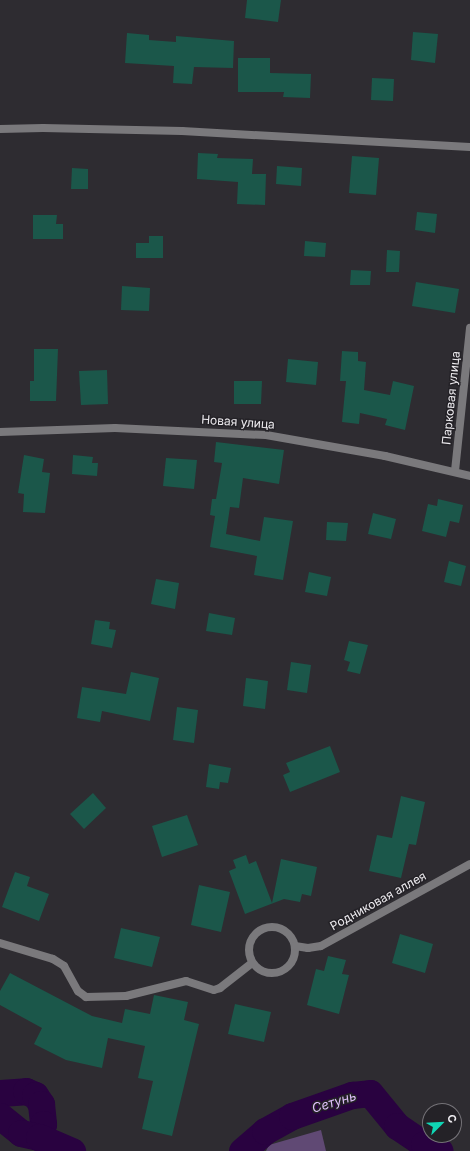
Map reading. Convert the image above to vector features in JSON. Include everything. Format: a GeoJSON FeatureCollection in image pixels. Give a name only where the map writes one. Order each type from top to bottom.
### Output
{"type":"FeatureCollection","features":[{"type":"Feature","properties":{"kind":"street"},"geometry":{"type":"LineString","coordinates":[[0,129],[43,128],[182,131],[470,147]]}},
{"type":"Feature","properties":{"kind":"street","name":"Парковая улица"},"geometry":{"type":"LineString","coordinates":[[455,471],[470,328]]}},
{"type":"Feature","properties":{"kind":"street","name":"Новая улица"},"geometry":{"type":"LineString","coordinates":[[0,432],[115,428],[266,434],[328,444],[455,471],[470,476]]}},
{"type":"Feature","properties":{"kind":"street","name":"Родниковая аллея"},"geometry":{"type":"LineString","coordinates":[[295,946],[308,948],[321,946],[470,864]]}},
{"type":"Feature","properties":{"kind":"street"},"geometry":{"type":"LineString","coordinates":[[272,927],[285,931],[295,946],[291,964],[280,972],[267,973],[252,963],[249,945],[259,930],[272,927]]}},
{"type":"Feature","properties":{"kind":"street"},"geometry":{"type":"LineString","coordinates":[[0,943],[53,959],[64,966],[78,991],[86,997],[126,996],[186,981],[214,990],[220,988],[252,963]]}},
{"type":"Feature","properties":{"kind":"shaded area"},"geometry":{"type":"Polygon","coordinates":[[[321,1130],[326,1151],[266,1151],[269,1145],[321,1130]]]}},
{"type":"Feature","properties":{"kind":"building"},"geometry":{"type":"Polygon","coordinates":[[[247,0],[281,0],[278,22],[245,18],[247,0]]]}},
{"type":"Feature","properties":{"kind":"building"},"geometry":{"type":"Polygon","coordinates":[[[413,32],[438,34],[435,63],[411,60],[413,32]]]}},
{"type":"Feature","properties":{"kind":"building"},"geometry":{"type":"Polygon","coordinates":[[[127,33],[149,35],[149,40],[176,42],[176,36],[234,41],[233,68],[194,67],[192,84],[173,83],[174,66],[125,63],[127,33]]]}},
{"type":"Feature","properties":{"kind":"building"},"geometry":{"type":"Polygon","coordinates":[[[238,58],[270,58],[270,73],[311,74],[310,98],[283,97],[284,92],[238,92],[238,58]]]}},
{"type":"Feature","properties":{"kind":"building"},"geometry":{"type":"Polygon","coordinates":[[[372,78],[394,79],[393,101],[371,100],[372,78]]]}},
{"type":"Feature","properties":{"kind":"building"},"geometry":{"type":"Polygon","coordinates":[[[198,153],[218,154],[217,158],[253,159],[252,174],[266,174],[265,205],[237,204],[238,182],[197,179],[198,153]]]}},
{"type":"Feature","properties":{"kind":"building"},"geometry":{"type":"Polygon","coordinates":[[[352,156],[379,158],[376,195],[349,193],[352,156]]]}},
{"type":"Feature","properties":{"kind":"building"},"geometry":{"type":"Polygon","coordinates":[[[277,166],[302,168],[301,186],[276,184],[277,166]]]}},
{"type":"Feature","properties":{"kind":"building"},"geometry":{"type":"Polygon","coordinates":[[[72,168],[88,169],[88,189],[71,189],[72,168]]]}},
{"type":"Feature","properties":{"kind":"building"},"geometry":{"type":"Polygon","coordinates":[[[417,212],[437,214],[435,233],[415,230],[417,212]]]}},
{"type":"Feature","properties":{"kind":"building"},"geometry":{"type":"Polygon","coordinates":[[[33,215],[57,215],[56,224],[63,224],[63,239],[33,239],[33,215]]]}},
{"type":"Feature","properties":{"kind":"building"},"geometry":{"type":"Polygon","coordinates":[[[149,236],[163,236],[163,258],[136,258],[136,243],[149,243],[149,236]]]}},
{"type":"Feature","properties":{"kind":"building"},"geometry":{"type":"Polygon","coordinates":[[[305,241],[326,243],[325,257],[304,256],[305,241]]]}},
{"type":"Feature","properties":{"kind":"building"},"geometry":{"type":"Polygon","coordinates":[[[387,250],[400,251],[399,272],[386,272],[387,250]]]}},
{"type":"Feature","properties":{"kind":"building"},"geometry":{"type":"Polygon","coordinates":[[[351,270],[371,271],[370,285],[350,285],[351,270]]]}},
{"type":"Feature","properties":{"kind":"building"},"geometry":{"type":"Polygon","coordinates":[[[416,282],[459,289],[455,313],[412,306],[416,282]]]}},
{"type":"Feature","properties":{"kind":"building"},"geometry":{"type":"Polygon","coordinates":[[[122,286],[150,288],[149,311],[121,310],[122,286]]]}},
{"type":"Feature","properties":{"kind":"building"},"geometry":{"type":"Polygon","coordinates":[[[34,349],[58,349],[56,401],[30,401],[30,381],[34,381],[34,349]]]}},
{"type":"Feature","properties":{"kind":"building"},"geometry":{"type":"Polygon","coordinates":[[[342,351],[358,352],[358,361],[366,362],[364,390],[390,395],[393,381],[414,386],[405,430],[385,425],[387,419],[360,413],[359,424],[342,422],[346,381],[340,381],[342,351]]]}},
{"type":"Feature","properties":{"kind":"building"},"geometry":{"type":"Polygon","coordinates":[[[288,359],[318,362],[316,385],[286,382],[288,359]]]}},
{"type":"Feature","properties":{"kind":"building"},"geometry":{"type":"Polygon","coordinates":[[[107,370],[108,404],[81,405],[79,371],[107,370]]]}},
{"type":"Feature","properties":{"kind":"building"},"geometry":{"type":"Polygon","coordinates":[[[234,381],[262,381],[261,404],[234,404],[234,381]]]}},
{"type":"Feature","properties":{"kind":"building"},"geometry":{"type":"Polygon","coordinates":[[[216,442],[284,450],[279,484],[243,478],[239,508],[230,507],[226,534],[260,541],[264,517],[293,521],[283,580],[254,575],[257,556],[210,547],[215,516],[210,515],[212,499],[216,499],[222,463],[214,462],[216,442]]]}},
{"type":"Feature","properties":{"kind":"building"},"geometry":{"type":"Polygon","coordinates":[[[24,455],[44,459],[42,472],[50,473],[45,513],[23,512],[24,494],[18,493],[24,455]]]}},
{"type":"Feature","properties":{"kind":"building"},"geometry":{"type":"Polygon","coordinates":[[[73,455],[93,457],[92,463],[98,463],[97,476],[72,474],[73,455]]]}},
{"type":"Feature","properties":{"kind":"building"},"geometry":{"type":"Polygon","coordinates":[[[166,458],[197,460],[194,489],[163,486],[166,458]]]}},
{"type":"Feature","properties":{"kind":"building"},"geometry":{"type":"Polygon","coordinates":[[[438,499],[463,505],[459,523],[450,521],[446,537],[422,531],[428,504],[437,506],[438,499]]]}},
{"type":"Feature","properties":{"kind":"building"},"geometry":{"type":"Polygon","coordinates":[[[373,513],[396,519],[391,539],[368,534],[373,513]]]}},
{"type":"Feature","properties":{"kind":"building"},"geometry":{"type":"Polygon","coordinates":[[[327,522],[348,523],[346,541],[326,540],[327,522]]]}},
{"type":"Feature","properties":{"kind":"building"},"geometry":{"type":"Polygon","coordinates":[[[449,561],[466,566],[461,586],[444,582],[449,561]]]}},
{"type":"Feature","properties":{"kind":"building"},"geometry":{"type":"Polygon","coordinates":[[[309,572],[331,577],[327,596],[305,592],[309,572]]]}},
{"type":"Feature","properties":{"kind":"building"},"geometry":{"type":"Polygon","coordinates":[[[156,579],[179,583],[175,609],[151,604],[156,579]]]}},
{"type":"Feature","properties":{"kind":"building"},"geometry":{"type":"Polygon","coordinates":[[[209,613],[235,618],[232,635],[206,631],[209,613]]]}},
{"type":"Feature","properties":{"kind":"building"},"geometry":{"type":"Polygon","coordinates":[[[95,620],[110,622],[109,629],[116,630],[112,648],[91,644],[95,620]]]}},
{"type":"Feature","properties":{"kind":"building"},"geometry":{"type":"Polygon","coordinates":[[[349,641],[368,645],[360,674],[347,671],[350,662],[344,660],[349,641]]]}},
{"type":"Feature","properties":{"kind":"building"},"geometry":{"type":"Polygon","coordinates":[[[291,662],[311,665],[307,693],[287,690],[291,662]]]}},
{"type":"Feature","properties":{"kind":"building"},"geometry":{"type":"Polygon","coordinates":[[[131,672],[159,678],[150,721],[102,711],[100,722],[77,718],[82,687],[126,694],[131,672]]]}},
{"type":"Feature","properties":{"kind":"building"},"geometry":{"type":"Polygon","coordinates":[[[246,678],[268,681],[265,709],[243,706],[246,678]]]}},
{"type":"Feature","properties":{"kind":"building"},"geometry":{"type":"Polygon","coordinates":[[[177,707],[198,710],[194,743],[173,740],[177,707]]]}},
{"type":"Feature","properties":{"kind":"building"},"geometry":{"type":"Polygon","coordinates":[[[330,746],[340,772],[290,792],[283,775],[290,772],[286,763],[330,746]]]}},
{"type":"Feature","properties":{"kind":"building"},"geometry":{"type":"Polygon","coordinates":[[[209,764],[231,768],[228,783],[220,782],[219,789],[206,787],[209,764]]]}},
{"type":"Feature","properties":{"kind":"building"},"geometry":{"type":"Polygon","coordinates":[[[93,793],[106,808],[84,829],[70,814],[93,793]]]}},
{"type":"Feature","properties":{"kind":"building"},"geometry":{"type":"Polygon","coordinates":[[[401,796],[425,802],[416,845],[409,844],[401,878],[369,871],[377,835],[392,838],[401,796]]]}},
{"type":"Feature","properties":{"kind":"building"},"geometry":{"type":"Polygon","coordinates":[[[187,815],[198,845],[162,857],[152,826],[187,815]]]}},
{"type":"Feature","properties":{"kind":"building"},"geometry":{"type":"Polygon","coordinates":[[[246,855],[249,864],[256,861],[272,903],[281,859],[317,867],[311,896],[302,894],[300,902],[284,899],[245,914],[229,871],[236,868],[233,860],[246,855]]]}},
{"type":"Feature","properties":{"kind":"building"},"geometry":{"type":"Polygon","coordinates":[[[15,872],[30,877],[27,886],[49,894],[39,921],[2,907],[15,872]]]}},
{"type":"Feature","properties":{"kind":"building"},"geometry":{"type":"Polygon","coordinates":[[[199,885],[230,892],[221,932],[191,925],[199,885]]]}},
{"type":"Feature","properties":{"kind":"building"},"geometry":{"type":"Polygon","coordinates":[[[121,928],[160,937],[152,967],[114,958],[121,928]]]}},
{"type":"Feature","properties":{"kind":"building"},"geometry":{"type":"Polygon","coordinates":[[[400,934],[433,944],[425,973],[392,963],[400,934]]]}},
{"type":"Feature","properties":{"kind":"building"},"geometry":{"type":"Polygon","coordinates":[[[328,956],[346,960],[342,974],[349,975],[339,1014],[307,1005],[316,969],[324,971],[328,956]]]}},
{"type":"Feature","properties":{"kind":"building"},"geometry":{"type":"Polygon","coordinates":[[[10,973],[92,1016],[122,1023],[125,1009],[150,1014],[154,995],[188,1002],[184,1020],[199,1024],[172,1136],[142,1129],[153,1081],[138,1078],[145,1046],[108,1038],[102,1068],[66,1060],[34,1044],[42,1028],[0,1005],[0,991],[10,973]]]}},
{"type":"Feature","properties":{"kind":"building"},"geometry":{"type":"Polygon","coordinates":[[[235,1004],[271,1012],[264,1042],[228,1034],[235,1004]]]}},
{"type":"Feature","properties":{"kind":"waterway"},"geometry":{"type":"LineString","coordinates":[[0,1093],[26,1091],[35,1095],[41,1104],[43,1124],[39,1137]]}},
{"type":"Feature","properties":{"kind":"waterway","name":"Сетунь"},"geometry":{"type":"LineString","coordinates":[[242,1151],[265,1131],[292,1116],[352,1095],[370,1093],[397,1126],[424,1144],[440,1151]]}},
{"type":"Feature","properties":{"kind":"waterway","name":"Сетунь"},"geometry":{"type":"LineString","coordinates":[[0,1116],[21,1133],[39,1137],[72,1151]]}}]}
